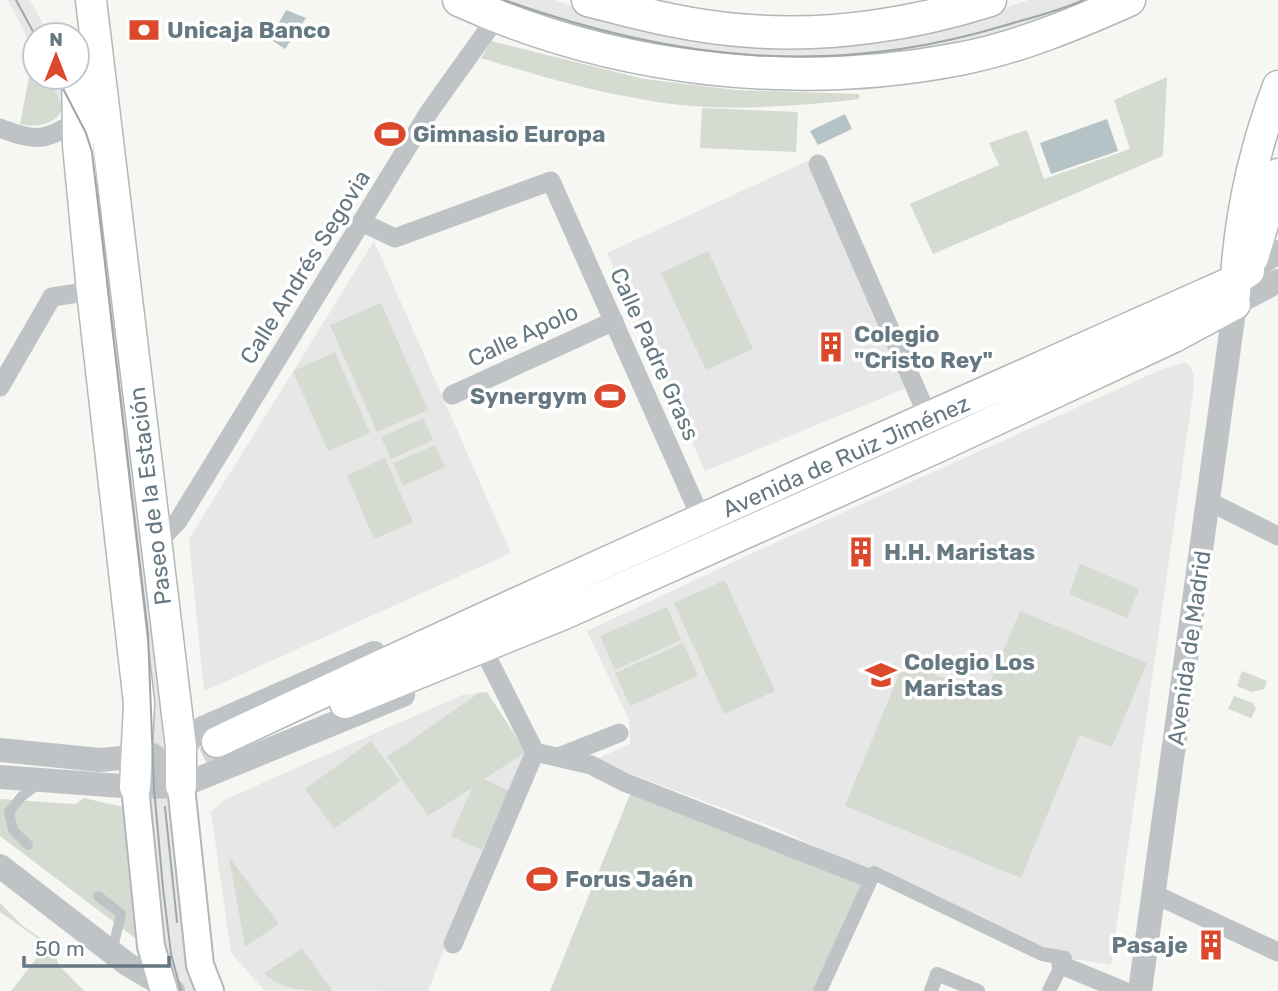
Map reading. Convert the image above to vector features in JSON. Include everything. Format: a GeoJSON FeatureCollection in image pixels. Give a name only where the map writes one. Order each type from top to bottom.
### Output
{"type":"FeatureCollection","features":[{"type":"Feature","properties":{"kind":"highway"},"geometry":{"type":"LineString","coordinates":[[459,0],[502,20],[551,37],[672,63],[763,73],[875,72],[961,59],[1037,38],[1129,0]]}},
{"type":"Feature","properties":{"kind":"highway"},"geometry":{"type":"LineString","coordinates":[[588,0],[652,16],[751,32],[844,30],[900,22],[990,0]]}},
{"type":"Feature","properties":{"kind":"main road"},"geometry":{"type":"LineString","coordinates":[[73,0],[75,21]]}},
{"type":"Feature","properties":{"kind":"main road","name":"Paseo de la Estación"},"geometry":{"type":"LineString","coordinates":[[91,0],[181,747],[181,786],[200,965],[210,991]]}},
{"type":"Feature","properties":{"kind":"main road"},"geometry":{"type":"LineString","coordinates":[[1240,285],[1258,139],[1278,86]]}},
{"type":"Feature","properties":{"kind":"main road","name":"Paseo de la Estación"},"geometry":{"type":"LineString","coordinates":[[80,91],[77,121],[92,291],[139,703],[135,787],[151,946],[166,989]]}},
{"type":"Feature","properties":{"kind":"main road"},"geometry":{"type":"LineString","coordinates":[[1240,285],[1278,174]]}},
{"type":"Feature","properties":{"kind":"main road","name":"Avenida de Ruiz Jiménez"},"geometry":{"type":"LineString","coordinates":[[708,534],[928,419],[1240,285]]}},
{"type":"Feature","properties":{"kind":"main road","name":"Avenida de Ruiz Jiménez"},"geometry":{"type":"LineString","coordinates":[[219,748],[467,642],[708,534],[940,446],[1174,337],[1240,285]]}},
{"type":"Feature","properties":{"kind":"street","name":"Calle Andrés Segovia"},"geometry":{"type":"LineString","coordinates":[[156,544],[178,521],[361,222],[463,62],[489,28],[502,20]]}},
{"type":"Feature","properties":{"kind":"street"},"geometry":{"type":"LineString","coordinates":[[0,128],[29,139],[50,137],[77,121]]}},
{"type":"Feature","properties":{"kind":"street"},"geometry":{"type":"LineString","coordinates":[[818,164],[940,446]]}},
{"type":"Feature","properties":{"kind":"street","name":"Calle Padre Grass"},"geometry":{"type":"LineString","coordinates":[[361,222],[395,239],[551,180],[708,534]]}},
{"type":"Feature","properties":{"kind":"street"},"geometry":{"type":"LineString","coordinates":[[1240,285],[1278,252]]}},
{"type":"Feature","properties":{"kind":"street"},"geometry":{"type":"LineString","coordinates":[[1240,285],[1278,281]]}},
{"type":"Feature","properties":{"kind":"street","name":"Avenida de Madrid"},"geometry":{"type":"LineString","coordinates":[[1140,991],[1240,285]]}},
{"type":"Feature","properties":{"kind":"street"},"geometry":{"type":"LineString","coordinates":[[0,387],[52,297],[92,291]]}},
{"type":"Feature","properties":{"kind":"street","name":"Calle Apolo"},"geometry":{"type":"LineString","coordinates":[[452,395],[614,321]]}},
{"type":"Feature","properties":{"kind":"street"},"geometry":{"type":"LineString","coordinates":[[1210,502],[1278,536]]}},
{"type":"Feature","properties":{"kind":"street","name":"Avenida de Ruiz Jiménez"},"geometry":{"type":"LineString","coordinates":[[0,750],[100,760],[136,758],[181,747],[203,728],[413,636],[467,642]]}},
{"type":"Feature","properties":{"kind":"street"},"geometry":{"type":"LineString","coordinates":[[467,642],[535,752],[542,756],[561,756],[591,765],[624,782],[866,877]]}},
{"type":"Feature","properties":{"kind":"street","name":"Avenida de Ruiz Jiménez"},"geometry":{"type":"LineString","coordinates":[[181,786],[439,680],[467,642]]}},
{"type":"Feature","properties":{"kind":"street"},"geometry":{"type":"LineString","coordinates":[[561,756],[619,733]]}},
{"type":"Feature","properties":{"kind":"street"},"geometry":{"type":"LineString","coordinates":[[135,787],[154,780],[181,747]]}},
{"type":"Feature","properties":{"kind":"street"},"geometry":{"type":"LineString","coordinates":[[453,944],[535,752]]}},
{"type":"Feature","properties":{"kind":"street"},"geometry":{"type":"LineString","coordinates":[[0,777],[135,787],[181,786]]}},
{"type":"Feature","properties":{"kind":"street"},"geometry":{"type":"LineString","coordinates":[[0,866],[112,952],[166,989]]}},
{"type":"Feature","properties":{"kind":"street"},"geometry":{"type":"LineString","coordinates":[[820,991],[874,873],[1042,954],[1065,958],[1049,991]]}},
{"type":"Feature","properties":{"kind":"street"},"geometry":{"type":"LineString","coordinates":[[1154,894],[1278,953]]}},
{"type":"Feature","properties":{"kind":"street"},"geometry":{"type":"LineString","coordinates":[[1061,965],[1124,991]]}},
{"type":"Feature","properties":{"kind":"street"},"geometry":{"type":"LineString","coordinates":[[931,991],[937,974],[978,991]]}},
{"type":"Feature","properties":{"kind":"lane"},"geometry":{"type":"LineString","coordinates":[[29,845],[13,830],[9,813],[21,797],[43,781]]}},
{"type":"Feature","properties":{"kind":"lane"},"geometry":{"type":"LineString","coordinates":[[99,895],[121,914],[136,912],[143,907],[146,896]]}},
{"type":"Feature","properties":{"kind":"lane"},"geometry":{"type":"LineString","coordinates":[[112,952],[121,914]]}},
{"type":"Feature","properties":{"kind":"shaded area"},"geometry":{"type":"Polygon","coordinates":[[[8,0],[30,0],[41,21],[21,21],[21,25],[8,0]]]}},
{"type":"Feature","properties":{"kind":"shaded area"},"geometry":{"type":"Polygon","coordinates":[[[485,0],[555,0],[602,17],[967,20],[1029,0],[1110,0],[974,47],[766,63],[621,43],[485,0]]]}},
{"type":"Feature","properties":{"kind":"shaded area"},"geometry":{"type":"Polygon","coordinates":[[[286,10],[306,18],[285,49],[270,39],[286,10]]]}},
{"type":"Feature","properties":{"kind":"shaded area"},"geometry":{"type":"Polygon","coordinates":[[[491,41],[644,79],[736,90],[859,94],[859,99],[726,108],[646,100],[563,82],[481,58],[491,41]]]}},
{"type":"Feature","properties":{"kind":"shaded area"},"geometry":{"type":"Polygon","coordinates":[[[1167,77],[1163,156],[933,254],[910,204],[999,165],[989,143],[1027,130],[1044,179],[1130,149],[1114,100],[1167,77]]]}},
{"type":"Feature","properties":{"kind":"shaded area"},"geometry":{"type":"Polygon","coordinates":[[[26,91],[55,91],[63,107],[56,118],[46,124],[20,124],[26,91]]]}},
{"type":"Feature","properties":{"kind":"shaded area"},"geometry":{"type":"Polygon","coordinates":[[[55,91],[78,91],[93,119],[195,991],[172,991],[167,976],[63,107],[55,91]]]}},
{"type":"Feature","properties":{"kind":"shaded area"},"geometry":{"type":"Polygon","coordinates":[[[702,108],[798,112],[796,152],[700,148],[702,108]]]}},
{"type":"Feature","properties":{"kind":"shaded area"},"geometry":{"type":"Polygon","coordinates":[[[845,114],[852,129],[818,145],[810,131],[845,114]]]}},
{"type":"Feature","properties":{"kind":"shaded area"},"geometry":{"type":"Polygon","coordinates":[[[1107,119],[1118,151],[1051,174],[1040,143],[1107,119]]]}},
{"type":"Feature","properties":{"kind":"shaded area"},"geometry":{"type":"Polygon","coordinates":[[[807,161],[906,388],[705,471],[607,253],[807,161]]]}},
{"type":"Feature","properties":{"kind":"shaded area"},"geometry":{"type":"Polygon","coordinates":[[[374,241],[511,553],[204,691],[189,539],[374,241]]]}},
{"type":"Feature","properties":{"kind":"shaded area"},"geometry":{"type":"Polygon","coordinates":[[[708,251],[753,349],[706,370],[661,273],[708,251]]]}},
{"type":"Feature","properties":{"kind":"shaded area"},"geometry":{"type":"Polygon","coordinates":[[[381,303],[428,410],[377,432],[330,325],[381,303]]]}},
{"type":"Feature","properties":{"kind":"shaded area"},"geometry":{"type":"Polygon","coordinates":[[[335,352],[370,433],[328,451],[293,371],[335,352]]]}},
{"type":"Feature","properties":{"kind":"shaded area","name":"Colegio Los Maristas"},"geometry":{"type":"Polygon","coordinates":[[[1186,362],[1194,375],[1193,393],[1111,965],[1042,954],[783,831],[594,760],[630,744],[629,720],[587,631],[746,556],[1165,368],[1186,362]]]}},
{"type":"Feature","properties":{"kind":"shaded area"},"geometry":{"type":"Polygon","coordinates":[[[423,418],[433,440],[391,459],[381,437],[423,418]]]}},
{"type":"Feature","properties":{"kind":"shaded area"},"geometry":{"type":"Polygon","coordinates":[[[435,445],[445,467],[403,486],[393,463],[435,445]]]}},
{"type":"Feature","properties":{"kind":"shaded area"},"geometry":{"type":"Polygon","coordinates":[[[385,458],[413,522],[374,539],[347,475],[385,458]]]}},
{"type":"Feature","properties":{"kind":"shaded area"},"geometry":{"type":"Polygon","coordinates":[[[1080,564],[1139,589],[1127,618],[1069,594],[1080,564]]]}},
{"type":"Feature","properties":{"kind":"shaded area"},"geometry":{"type":"Polygon","coordinates":[[[725,580],[775,691],[724,714],[674,603],[725,580]]]}},
{"type":"Feature","properties":{"kind":"shaded area"},"geometry":{"type":"Polygon","coordinates":[[[667,607],[681,640],[615,670],[600,636],[667,607]]]}},
{"type":"Feature","properties":{"kind":"shaded area"},"geometry":{"type":"Polygon","coordinates":[[[1020,611],[1147,663],[1112,747],[1080,735],[1021,878],[845,806],[904,662],[985,695],[1020,611]]]}},
{"type":"Feature","properties":{"kind":"shaded area"},"geometry":{"type":"Polygon","coordinates":[[[683,643],[698,676],[630,706],[615,673],[683,643]]]}},
{"type":"Feature","properties":{"kind":"shaded area"},"geometry":{"type":"Polygon","coordinates":[[[1242,671],[1267,681],[1264,689],[1252,692],[1237,686],[1242,671]]]}},
{"type":"Feature","properties":{"kind":"shaded area"},"geometry":{"type":"Polygon","coordinates":[[[487,692],[526,752],[482,850],[428,991],[264,990],[231,953],[211,812],[224,800],[462,695],[487,692]]]}},
{"type":"Feature","properties":{"kind":"shaded area"},"geometry":{"type":"Polygon","coordinates":[[[487,692],[526,752],[484,779],[509,791],[482,850],[451,836],[472,788],[428,816],[387,757],[479,693],[487,692]]]}},
{"type":"Feature","properties":{"kind":"shaded area"},"geometry":{"type":"Polygon","coordinates":[[[1234,696],[1253,703],[1256,709],[1251,718],[1228,709],[1234,696]]]}},
{"type":"Feature","properties":{"kind":"shaded area"},"geometry":{"type":"Polygon","coordinates":[[[371,741],[400,781],[334,829],[305,789],[371,741]]]}},
{"type":"Feature","properties":{"kind":"shaded area"},"geometry":{"type":"Polygon","coordinates":[[[631,792],[866,887],[820,991],[550,991],[631,792]]]}},
{"type":"Feature","properties":{"kind":"shaded area"},"geometry":{"type":"Polygon","coordinates":[[[84,798],[123,807],[128,816],[144,934],[135,938],[0,836],[0,799],[75,804],[84,798]]]}},
{"type":"Feature","properties":{"kind":"shaded area"},"geometry":{"type":"Polygon","coordinates":[[[229,857],[279,924],[245,947],[229,857]]]}},
{"type":"Feature","properties":{"kind":"shaded area"},"geometry":{"type":"Polygon","coordinates":[[[0,903],[23,926],[49,944],[59,965],[84,991],[11,991],[47,945],[0,912],[0,903]]]}},
{"type":"Feature","properties":{"kind":"shaded area"},"geometry":{"type":"Polygon","coordinates":[[[302,949],[333,991],[286,987],[264,973],[302,949]]]}},
{"type":"Feature","properties":{"kind":"tunnel"},"geometry":{"type":"LineString","coordinates":[[164,777],[184,773],[222,754]]}},
{"type":"Feature","properties":{"kind":"tram line"},"geometry":{"type":"LineString","coordinates":[[16,0],[27,21]]}},
{"type":"Feature","properties":{"kind":"tram line"},"geometry":{"type":"LineString","coordinates":[[504,0],[629,37],[752,55],[813,56],[876,52],[939,42],[1043,15],[1083,0]]}},
{"type":"Feature","properties":{"kind":"tram line"},"geometry":{"type":"LineString","coordinates":[[64,91],[86,133],[92,152],[148,634],[154,788],[163,888],[171,954],[181,991]]}},
{"type":"Feature","properties":{"kind":"tram line"},"geometry":{"type":"LineString","coordinates":[[165,807],[177,922]]}},
{"type":"Feature","properties":{"kind":"place","name":"Unicaja Banco"},"geometry":{"type":"Point","coordinates":[144,30]}},
{"type":"Feature","properties":{"kind":"place","name":"Gimnasio Europa"},"geometry":{"type":"Point","coordinates":[390,134]}},
{"type":"Feature","properties":{"kind":"place","name":"Colegio \"Cristo Rey\""},"geometry":{"type":"Point","coordinates":[831,347]}},
{"type":"Feature","properties":{"kind":"place","name":"Synergym"},"geometry":{"type":"Point","coordinates":[610,396]}},
{"type":"Feature","properties":{"kind":"place","name":"H.H. Maristas"},"geometry":{"type":"Point","coordinates":[861,552]}},
{"type":"Feature","properties":{"kind":"place","name":"Colegio Los Maristas"},"geometry":{"type":"Point","coordinates":[881,675]}},
{"type":"Feature","properties":{"kind":"place","name":"Forus Jaén"},"geometry":{"type":"Point","coordinates":[542,879]}},
{"type":"Feature","properties":{"kind":"place","name":"Pasaje"},"geometry":{"type":"Point","coordinates":[1211,945]}}]}
